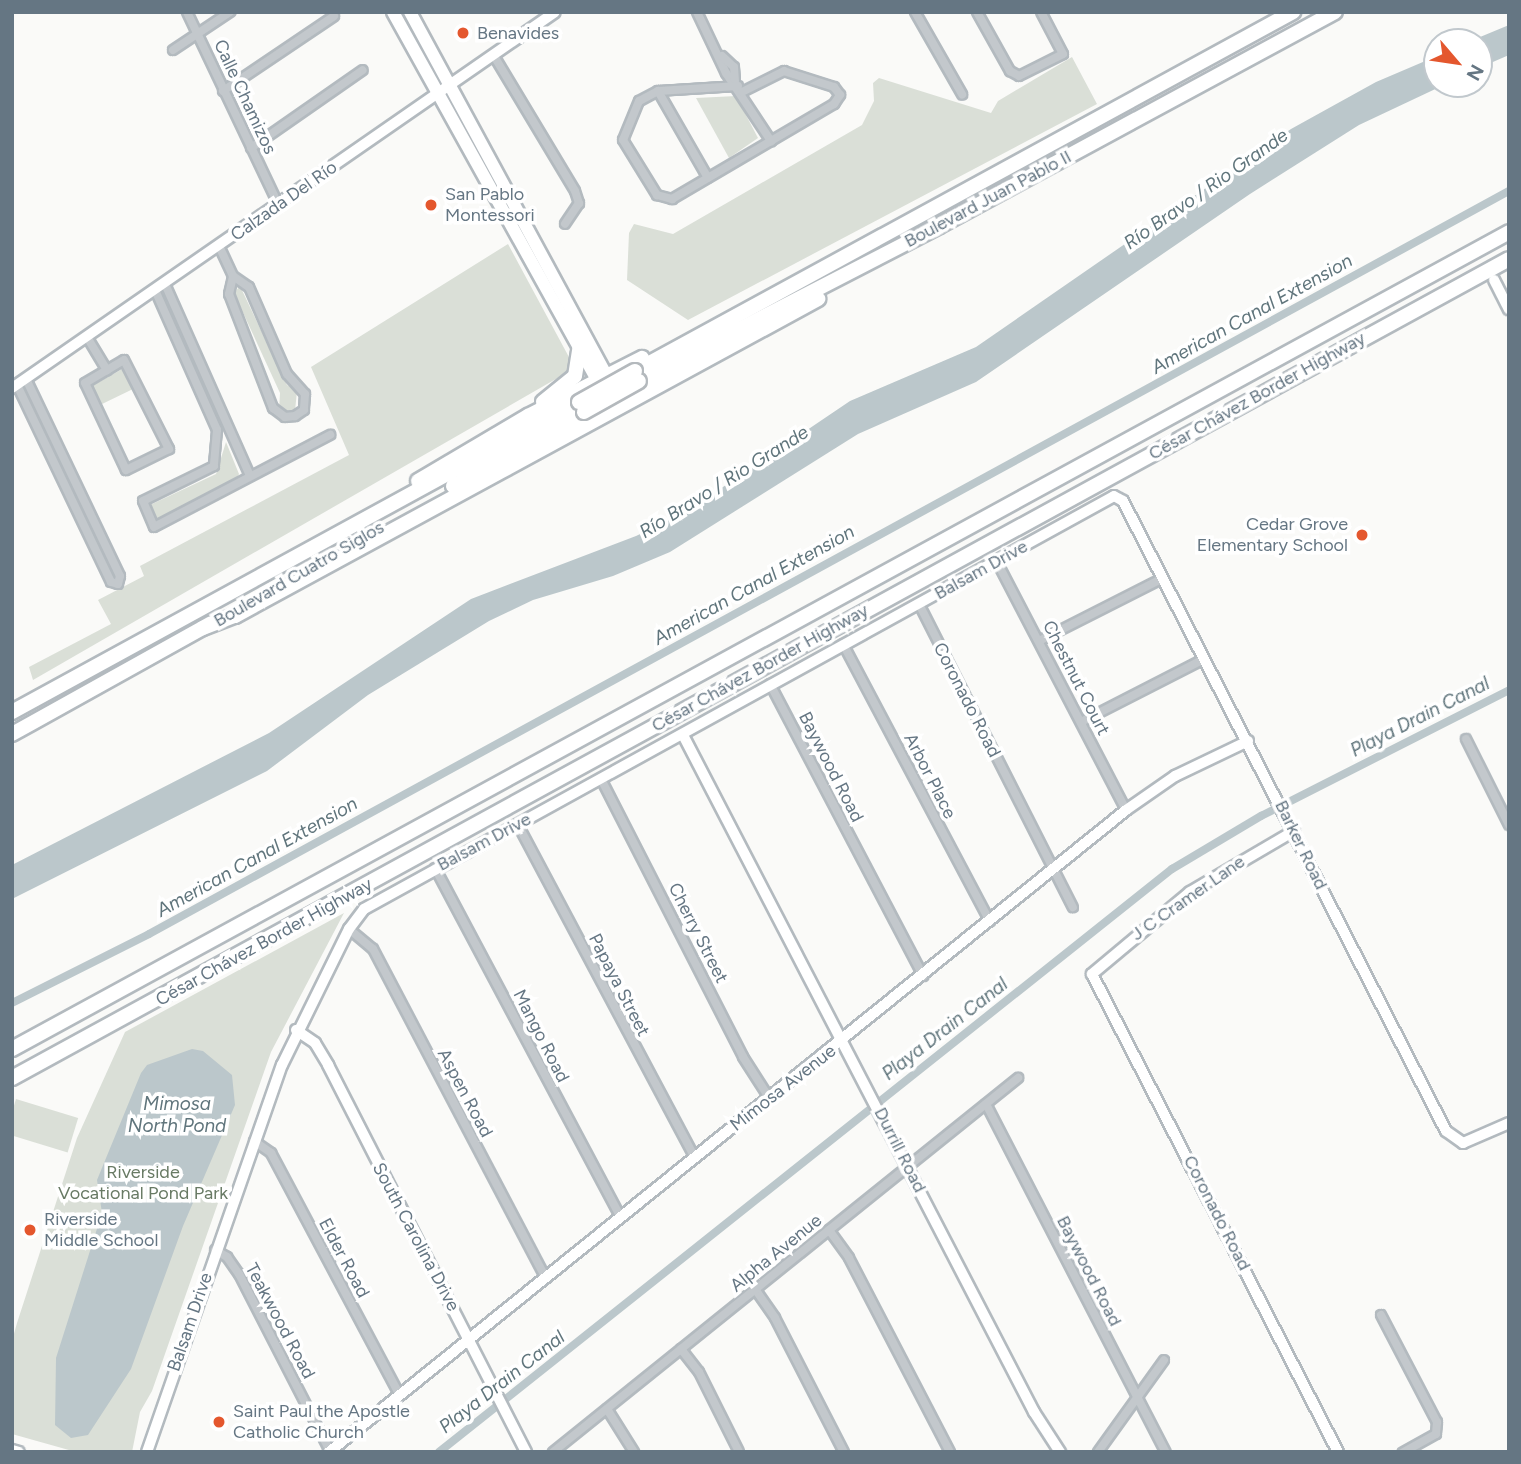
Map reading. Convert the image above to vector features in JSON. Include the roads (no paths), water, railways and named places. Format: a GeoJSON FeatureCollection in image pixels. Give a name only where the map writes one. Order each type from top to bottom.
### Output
{"type":"FeatureCollection","features":[{"type":"Feature","properties":{"kind":"highway","name":"Boulevard Juan Pablo II"},"geometry":{"type":"LineString","coordinates":[[639,376],[791,287],[1293,12]]}},
{"type":"Feature","properties":{"kind":"highway","name":"Boulevard Juan Pablo II"},"geometry":{"type":"LineString","coordinates":[[639,376],[884,255],[1335,12]]}},
{"type":"Feature","properties":{"kind":"highway","name":"César Chávez Border Highway"},"geometry":{"type":"LineString","coordinates":[[12,1049],[1509,232]]}},
{"type":"Feature","properties":{"kind":"highway"},"geometry":{"type":"LineString","coordinates":[[528,416],[580,408],[618,406],[639,376],[786,280],[866,246]]}},
{"type":"Feature","properties":{"kind":"highway"},"geometry":{"type":"LineString","coordinates":[[203,628],[235,616],[580,408],[639,376],[844,285],[884,255]]}},
{"type":"Feature","properties":{"kind":"highway","name":"César Chávez Border Highway"},"geometry":{"type":"LineString","coordinates":[[12,1079],[68,1051],[1509,259]]}},
{"type":"Feature","properties":{"kind":"highway"},"geometry":{"type":"LineString","coordinates":[[304,553],[340,526],[528,416],[575,376],[580,346]]}},
{"type":"Feature","properties":{"kind":"highway"},"geometry":{"type":"LineString","coordinates":[[580,408],[603,379],[639,376]]}},
{"type":"Feature","properties":{"kind":"highway","name":"Boulevard Cuatro Siglos"},"geometry":{"type":"LineString","coordinates":[[12,734],[203,628],[413,502],[580,408]]}},
{"type":"Feature","properties":{"kind":"highway","name":"Boulevard Cuatro Siglos"},"geometry":{"type":"LineString","coordinates":[[12,712],[304,553],[413,502]]}},
{"type":"Feature","properties":{"kind":"highway"},"geometry":{"type":"LineString","coordinates":[[12,1041],[68,1019]]}},
{"type":"Feature","properties":{"kind":"highway"},"geometry":{"type":"LineString","coordinates":[[12,1087],[68,1051]]}},
{"type":"Feature","properties":{"kind":"main road"},"geometry":{"type":"LineString","coordinates":[[393,12],[580,346],[603,379]]}},
{"type":"Feature","properties":{"kind":"main road"},"geometry":{"type":"LineString","coordinates":[[411,12],[618,406]]}},
{"type":"Feature","properties":{"kind":"street","name":"Calle Chamizos"},"geometry":{"type":"LineString","coordinates":[[187,12],[274,195]]}},
{"type":"Feature","properties":{"kind":"street"},"geometry":{"type":"LineString","coordinates":[[173,50],[230,12]]}},
{"type":"Feature","properties":{"kind":"street","name":"Calzada Del Río"},"geometry":{"type":"LineString","coordinates":[[18,384],[439,96],[555,12]]}},
{"type":"Feature","properties":{"kind":"street"},"geometry":{"type":"LineString","coordinates":[[697,12],[722,57],[732,64],[738,87],[771,141]]}},
{"type":"Feature","properties":{"kind":"street"},"geometry":{"type":"LineString","coordinates":[[915,12],[961,94]]}},
{"type":"Feature","properties":{"kind":"street"},"geometry":{"type":"LineString","coordinates":[[977,12],[1010,71],[1024,76],[1063,54],[1041,12]]}},
{"type":"Feature","properties":{"kind":"street"},"geometry":{"type":"LineString","coordinates":[[223,91],[334,16]]}},
{"type":"Feature","properties":{"kind":"street"},"geometry":{"type":"LineString","coordinates":[[494,56],[575,191],[579,203],[565,224]]}},
{"type":"Feature","properties":{"kind":"street"},"geometry":{"type":"LineString","coordinates":[[251,148],[363,70]]}},
{"type":"Feature","properties":{"kind":"street"},"geometry":{"type":"LineString","coordinates":[[780,71],[837,90],[836,103],[672,200],[659,197],[623,142],[639,101],[658,91],[738,87],[780,71]]}},
{"type":"Feature","properties":{"kind":"street"},"geometry":{"type":"LineString","coordinates":[[658,91],[708,178]]}},
{"type":"Feature","properties":{"kind":"street"},"geometry":{"type":"LineString","coordinates":[[219,246],[233,276],[249,287],[287,374],[305,394],[304,410],[295,416],[285,417],[273,408],[229,294],[233,276]]}},
{"type":"Feature","properties":{"kind":"street"},"geometry":{"type":"LineString","coordinates":[[1494,280],[1509,309]]}},
{"type":"Feature","properties":{"kind":"street"},"geometry":{"type":"LineString","coordinates":[[165,284],[250,475]]}},
{"type":"Feature","properties":{"kind":"street"},"geometry":{"type":"LineString","coordinates":[[155,290],[217,430],[213,467],[143,501],[154,527],[330,435]]}},
{"type":"Feature","properties":{"kind":"street"},"geometry":{"type":"LineString","coordinates":[[87,337],[107,370]]}},
{"type":"Feature","properties":{"kind":"street"},"geometry":{"type":"LineString","coordinates":[[124,360],[129,362],[169,448],[127,470],[122,468],[85,383],[107,370],[124,360]]}},
{"type":"Feature","properties":{"kind":"street"},"geometry":{"type":"LineString","coordinates":[[18,384],[45,418],[120,576],[118,584],[111,582],[18,384]]}},
{"type":"Feature","properties":{"kind":"street"},"geometry":{"type":"LineString","coordinates":[[35,424],[45,418]]}},
{"type":"Feature","properties":{"kind":"street"},"geometry":{"type":"LineString","coordinates":[[217,430],[228,425]]}},
{"type":"Feature","properties":{"kind":"street"},"geometry":{"type":"LineString","coordinates":[[50,454],[60,448]]}},
{"type":"Feature","properties":{"kind":"street","name":"Balsam Drive"},"geometry":{"type":"LineString","coordinates":[[147,1452],[215,1250],[296,1030],[349,929],[372,902],[1119,497]]}},
{"type":"Feature","properties":{"kind":"street","name":"Barker Road"},"geometry":{"type":"LineString","coordinates":[[1119,497],[1277,796],[1446,1131],[1463,1143],[1509,1123]]}},
{"type":"Feature","properties":{"kind":"street"},"geometry":{"type":"LineString","coordinates":[[87,532],[97,527]]}},
{"type":"Feature","properties":{"kind":"street","name":"Chestnut Court"},"geometry":{"type":"LineString","coordinates":[[997,562],[1126,810]]}},
{"type":"Feature","properties":{"kind":"street"},"geometry":{"type":"LineString","coordinates":[[1040,641],[1163,578]]}},
{"type":"Feature","properties":{"kind":"street","name":"Coronado Road"},"geometry":{"type":"LineString","coordinates":[[919,604],[1073,907]]}},
{"type":"Feature","properties":{"kind":"street","name":"Arbor Place"},"geometry":{"type":"LineString","coordinates":[[844,644],[990,922]]}},
{"type":"Feature","properties":{"kind":"street"},"geometry":{"type":"LineString","coordinates":[[1081,722],[1204,659]]}},
{"type":"Feature","properties":{"kind":"street","name":"Baywood Road"},"geometry":{"type":"LineString","coordinates":[[770,684],[923,976]]}},
{"type":"Feature","properties":{"kind":"street","name":"Durrill Road"},"geometry":{"type":"LineString","coordinates":[[683,735],[1034,1412],[1060,1452]]}},
{"type":"Feature","properties":{"kind":"street"},"geometry":{"type":"LineString","coordinates":[[1465,739],[1509,825]]}},
{"type":"Feature","properties":{"kind":"street","name":"Mimosa Avenue"},"geometry":{"type":"LineString","coordinates":[[330,1451],[843,1041],[1126,810],[1175,776],[1248,741]]}},
{"type":"Feature","properties":{"kind":"street","name":"Cherry Street"},"geometry":{"type":"LineString","coordinates":[[601,779],[770,1099]]}},
{"type":"Feature","properties":{"kind":"street","name":"Papaya Street"},"geometry":{"type":"LineString","coordinates":[[518,825],[695,1158]]}},
{"type":"Feature","properties":{"kind":"street","name":"J C Cramer Lane"},"geometry":{"type":"LineString","coordinates":[[1092,976],[1093,968],[1190,892],[1294,831]]}},
{"type":"Feature","properties":{"kind":"street","name":"Mango Road"},"geometry":{"type":"LineString","coordinates":[[435,868],[621,1218]]}},
{"type":"Feature","properties":{"kind":"street","name":"Aspen Road"},"geometry":{"type":"LineString","coordinates":[[349,929],[373,949],[546,1278]]}},
{"type":"Feature","properties":{"kind":"street","name":"Coronado Road"},"geometry":{"type":"LineString","coordinates":[[1092,976],[1338,1452]]}},
{"type":"Feature","properties":{"kind":"street","name":"South Carolina Drive"},"geometry":{"type":"LineString","coordinates":[[296,1030],[315,1043],[328,1065],[526,1452]]}},
{"type":"Feature","properties":{"kind":"street","name":"Alpha Avenue"},"geometry":{"type":"LineString","coordinates":[[553,1452],[1018,1078]]}},
{"type":"Feature","properties":{"kind":"street","name":"Baywood Road"},"geometry":{"type":"LineString","coordinates":[[986,1104],[1166,1452]]}},
{"type":"Feature","properties":{"kind":"street","name":"Elder Road"},"geometry":{"type":"LineString","coordinates":[[254,1141],[271,1153],[400,1396]]}},
{"type":"Feature","properties":{"kind":"street"},"geometry":{"type":"LineString","coordinates":[[829,1230],[849,1258],[950,1452]]}},
{"type":"Feature","properties":{"kind":"street","name":"Teakwood Road"},"geometry":{"type":"LineString","coordinates":[[215,1250],[227,1257],[239,1274],[330,1451]]}},
{"type":"Feature","properties":{"kind":"street"},"geometry":{"type":"LineString","coordinates":[[755,1289],[775,1318],[844,1452]]}},
{"type":"Feature","properties":{"kind":"street"},"geometry":{"type":"LineString","coordinates":[[1381,1315],[1437,1422],[1436,1434],[1404,1452]]}},
{"type":"Feature","properties":{"kind":"street"},"geometry":{"type":"LineString","coordinates":[[681,1349],[699,1372],[739,1452]]}},
{"type":"Feature","properties":{"kind":"street"},"geometry":{"type":"LineString","coordinates":[[1098,1452],[1164,1360]]}},
{"type":"Feature","properties":{"kind":"street"},"geometry":{"type":"LineString","coordinates":[[607,1409],[634,1452]]}},
{"type":"Feature","properties":{"kind":"street"},"geometry":{"type":"LineString","coordinates":[[12,1450],[19,1452]]}},
{"type":"Feature","properties":{"kind":"water"},"geometry":{"type":"Polygon","coordinates":[[[1509,25],[1509,55],[1493,62],[1493,32],[1509,25]]]}},
{"type":"Feature","properties":{"kind":"water","name":"Río Bravo / Rio Grande"},"geometry":{"type":"Polygon","coordinates":[[[1423,62],[1423,95],[1359,125],[1250,194],[976,382],[858,434],[670,552],[613,576],[533,600],[489,621],[368,695],[267,771],[12,899],[12,865],[269,733],[471,599],[636,536],[686,512],[850,401],[976,347],[1291,129],[1376,82],[1423,62]]]}},
{"type":"Feature","properties":{"kind":"water","name":"Mimosa North Pond"},"geometry":{"type":"Polygon","coordinates":[[[192,1049],[203,1051],[232,1075],[235,1105],[183,1226],[131,1369],[88,1435],[71,1438],[55,1425],[56,1358],[102,1213],[97,1180],[141,1073],[147,1065],[192,1049]]]}},
{"type":"Feature","properties":{"kind":"waterway","name":"American Canal Extension"},"geometry":{"type":"LineString","coordinates":[[12,1003],[149,934],[1509,191]]}},
{"type":"Feature","properties":{"kind":"waterway","name":"Playa Drain Canal"},"geometry":{"type":"LineString","coordinates":[[439,1452],[1172,869],[1261,816],[1509,690]]}},
{"type":"Feature","properties":{"kind":"place","name":"Benavides"},"geometry":{"type":"Point","coordinates":[463,33]}},
{"type":"Feature","properties":{"kind":"place","name":"San Pablo Montessori"},"geometry":{"type":"Point","coordinates":[431,205]}},
{"type":"Feature","properties":{"kind":"place","name":"Cedar Grove Elementary School"},"geometry":{"type":"Point","coordinates":[1362,535]}},
{"type":"Feature","properties":{"kind":"place","name":"Riverside Middle School"},"geometry":{"type":"Point","coordinates":[30,1230]}},
{"type":"Feature","properties":{"kind":"place","name":"Saint Paul the Apostle Catholic Church"},"geometry":{"type":"Point","coordinates":[219,1422]}},
{"type":"Feature","properties":{"kind":"park label","name":"Riverside Vocational Pond Park"},"geometry":{"type":"Point","coordinates":[143,1183]}}]}
